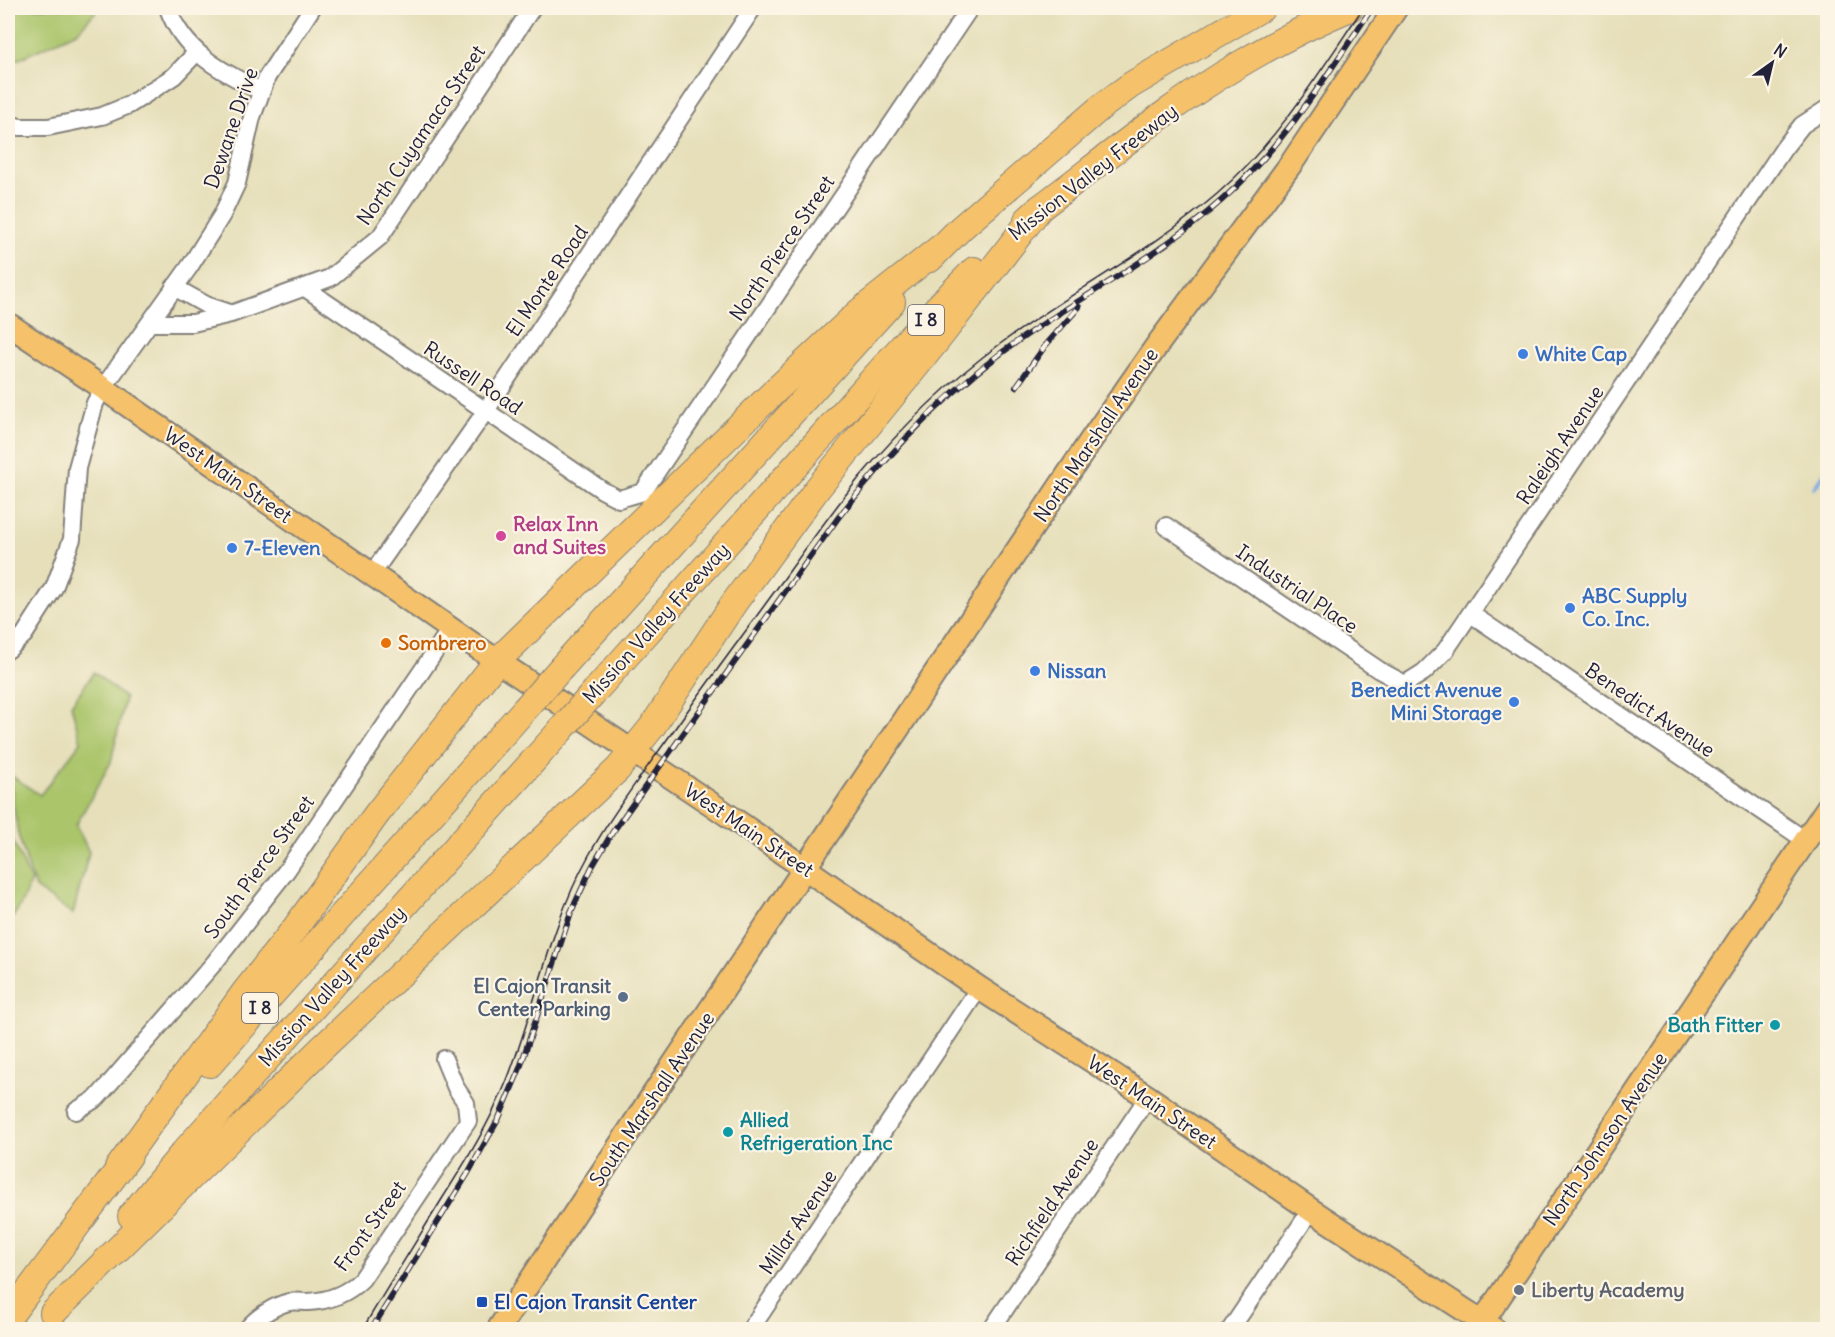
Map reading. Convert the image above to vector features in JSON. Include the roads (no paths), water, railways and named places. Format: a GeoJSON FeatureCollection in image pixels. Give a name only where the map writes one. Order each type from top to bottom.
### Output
{"type":"FeatureCollection","features":[{"type":"Feature","properties":{"kind":"highway","name":"Mission Valley Freeway"},"geometry":{"type":"LineString","coordinates":[[8,1318],[118,1168],[562,667],[940,248],[1007,187],[1116,96],[1262,8]]}},
{"type":"Feature","properties":{"kind":"highway","name":"Mission Valley Freeway"},"geometry":{"type":"LineString","coordinates":[[47,1321],[183,1154],[930,315],[970,273],[1040,208],[1154,121],[1239,64],[1320,20],[1350,8]]}},
{"type":"Feature","properties":{"kind":"highway"},"geometry":{"type":"LineString","coordinates":[[47,1321],[320,1050],[618,769],[652,728],[734,603],[817,489],[1040,208]]}},
{"type":"Feature","properties":{"kind":"highway"},"geometry":{"type":"LineString","coordinates":[[118,1168],[243,993],[296,927],[376,814],[497,661],[859,312],[940,248]]}},
{"type":"Feature","properties":{"kind":"main road","name":"North Marshall Avenue"},"geometry":{"type":"LineString","coordinates":[[806,869],[1092,440],[1158,344],[1293,161],[1396,8]]}},
{"type":"Feature","properties":{"kind":"main road","name":"West Main Street"},"geometry":{"type":"LineString","coordinates":[[8,324],[497,661],[979,988],[1148,1097],[1485,1327]]}},
{"type":"Feature","properties":{"kind":"main road","name":"North Johnson Avenue"},"geometry":{"type":"LineString","coordinates":[[1485,1327],[1827,807]]}},
{"type":"Feature","properties":{"kind":"main road","name":"South Marshall Avenue"},"geometry":{"type":"LineString","coordinates":[[498,1329],[806,869]]}},
{"type":"Feature","properties":{"kind":"street"},"geometry":{"type":"LineString","coordinates":[[168,8],[183,38],[197,52],[223,72],[261,91]]}},
{"type":"Feature","properties":{"kind":"street","name":"Dewane Drive"},"geometry":{"type":"LineString","coordinates":[[150,323],[222,215],[237,183],[252,117],[267,77],[312,8]]}},
{"type":"Feature","properties":{"kind":"street","name":"North Cuyamaca Street"},"geometry":{"type":"LineString","coordinates":[[150,323],[193,323],[231,314],[305,288],[330,278],[380,237],[532,8]]}},
{"type":"Feature","properties":{"kind":"street","name":"El Monte Road"},"geometry":{"type":"LineString","coordinates":[[372,574],[485,412],[753,8]]}},
{"type":"Feature","properties":{"kind":"street","name":"North Pierce Street"},"geometry":{"type":"LineString","coordinates":[[619,499],[643,492],[970,8]]}},
{"type":"Feature","properties":{"kind":"street"},"geometry":{"type":"LineString","coordinates":[[8,124],[21,127],[48,127],[102,116],[129,105],[174,76],[197,52]]}},
{"type":"Feature","properties":{"kind":"street","name":"Raleigh Avenue"},"geometry":{"type":"LineString","coordinates":[[1405,684],[1424,672],[1445,651],[1784,148],[1802,125],[1827,108]]}},
{"type":"Feature","properties":{"kind":"street"},"geometry":{"type":"LineString","coordinates":[[174,287],[206,305],[231,314]]}},
{"type":"Feature","properties":{"kind":"street","name":"Russell Road"},"geometry":{"type":"LineString","coordinates":[[305,288],[485,412],[619,499]]}},
{"type":"Feature","properties":{"kind":"street"},"geometry":{"type":"LineString","coordinates":[[8,650],[24,635],[54,588],[72,539],[77,468],[95,403],[103,388],[150,323]]}},
{"type":"Feature","properties":{"kind":"street","name":"Industrial Place"},"geometry":{"type":"LineString","coordinates":[[1166,526],[1379,670],[1405,684]]}},
{"type":"Feature","properties":{"kind":"street","name":"Benedict Avenue"},"geometry":{"type":"LineString","coordinates":[[1471,614],[1806,840]]}},
{"type":"Feature","properties":{"kind":"street","name":"South Pierce Street"},"geometry":{"type":"LineString","coordinates":[[76,1111],[97,1098],[215,962],[286,870],[452,628]]}},
{"type":"Feature","properties":{"kind":"street","name":"Millar Avenue"},"geometry":{"type":"LineString","coordinates":[[750,1329],[979,988]]}},
{"type":"Feature","properties":{"kind":"street","name":"Front Street"},"geometry":{"type":"LineString","coordinates":[[246,1329],[273,1309],[291,1302],[319,1301],[336,1297],[352,1289],[362,1279],[468,1121],[466,1103],[456,1088],[444,1059]]}},
{"type":"Feature","properties":{"kind":"street","name":"Richfield Avenue"},"geometry":{"type":"LineString","coordinates":[[991,1329],[1148,1097]]}},
{"type":"Feature","properties":{"kind":"street"},"geometry":{"type":"LineString","coordinates":[[1230,1329],[1311,1210]]}},
{"type":"Feature","properties":{"kind":"waterway"},"geometry":{"type":"LineString","coordinates":[[1814,488],[1828,469]]}},
{"type":"Feature","properties":{"kind":"tram line"},"geometry":{"type":"LineString","coordinates":[[362,1330],[469,1156],[493,1111],[517,1052],[563,911],[588,857],[634,786],[830,516],[891,441],[962,374],[1027,325],[1192,215],[1239,174],[1296,106],[1363,8]]}},
{"type":"Feature","properties":{"kind":"railway"},"geometry":{"type":"LineString","coordinates":[[371,1330],[467,1175],[499,1118],[520,1068],[571,912],[592,867],[612,833],[838,518],[924,419],[998,355],[1176,237],[1244,179],[1303,109],[1372,8]]}},
{"type":"Feature","properties":{"kind":"railway"},"geometry":{"type":"LineString","coordinates":[[1016,387],[1045,346],[1079,307]]}},
{"type":"Feature","properties":{"kind":"place","name":"White Cap"},"geometry":{"type":"Point","coordinates":[1523,354]}},
{"type":"Feature","properties":{"kind":"place","name":"Relax Inn and Suites"},"geometry":{"type":"Point","coordinates":[501,536]}},
{"type":"Feature","properties":{"kind":"place","name":"7-Eleven"},"geometry":{"type":"Point","coordinates":[232,548]}},
{"type":"Feature","properties":{"kind":"place","name":"ABC Supply Co. Inc."},"geometry":{"type":"Point","coordinates":[1570,608]}},
{"type":"Feature","properties":{"kind":"place","name":"Sombrero"},"geometry":{"type":"Point","coordinates":[386,643]}},
{"type":"Feature","properties":{"kind":"place","name":"Nissan"},"geometry":{"type":"Point","coordinates":[1035,671]}},
{"type":"Feature","properties":{"kind":"place","name":"Benedict Avenue Mini Storage"},"geometry":{"type":"Point","coordinates":[1514,702]}},
{"type":"Feature","properties":{"kind":"place","name":"El Cajon Transit Center Parking"},"geometry":{"type":"Point","coordinates":[623,997]}},
{"type":"Feature","properties":{"kind":"place","name":"Bath Fitter"},"geometry":{"type":"Point","coordinates":[1775,1025]}},
{"type":"Feature","properties":{"kind":"place","name":"Allied Refrigeration Inc"},"geometry":{"type":"Point","coordinates":[728,1132]}},
{"type":"Feature","properties":{"kind":"place","name":"Liberty Academy"},"geometry":{"type":"Point","coordinates":[1519,1290]}},
{"type":"Feature","properties":{"kind":"place","name":"El Cajon Transit Center"},"geometry":{"type":"Point","coordinates":[482,1302]}}]}
